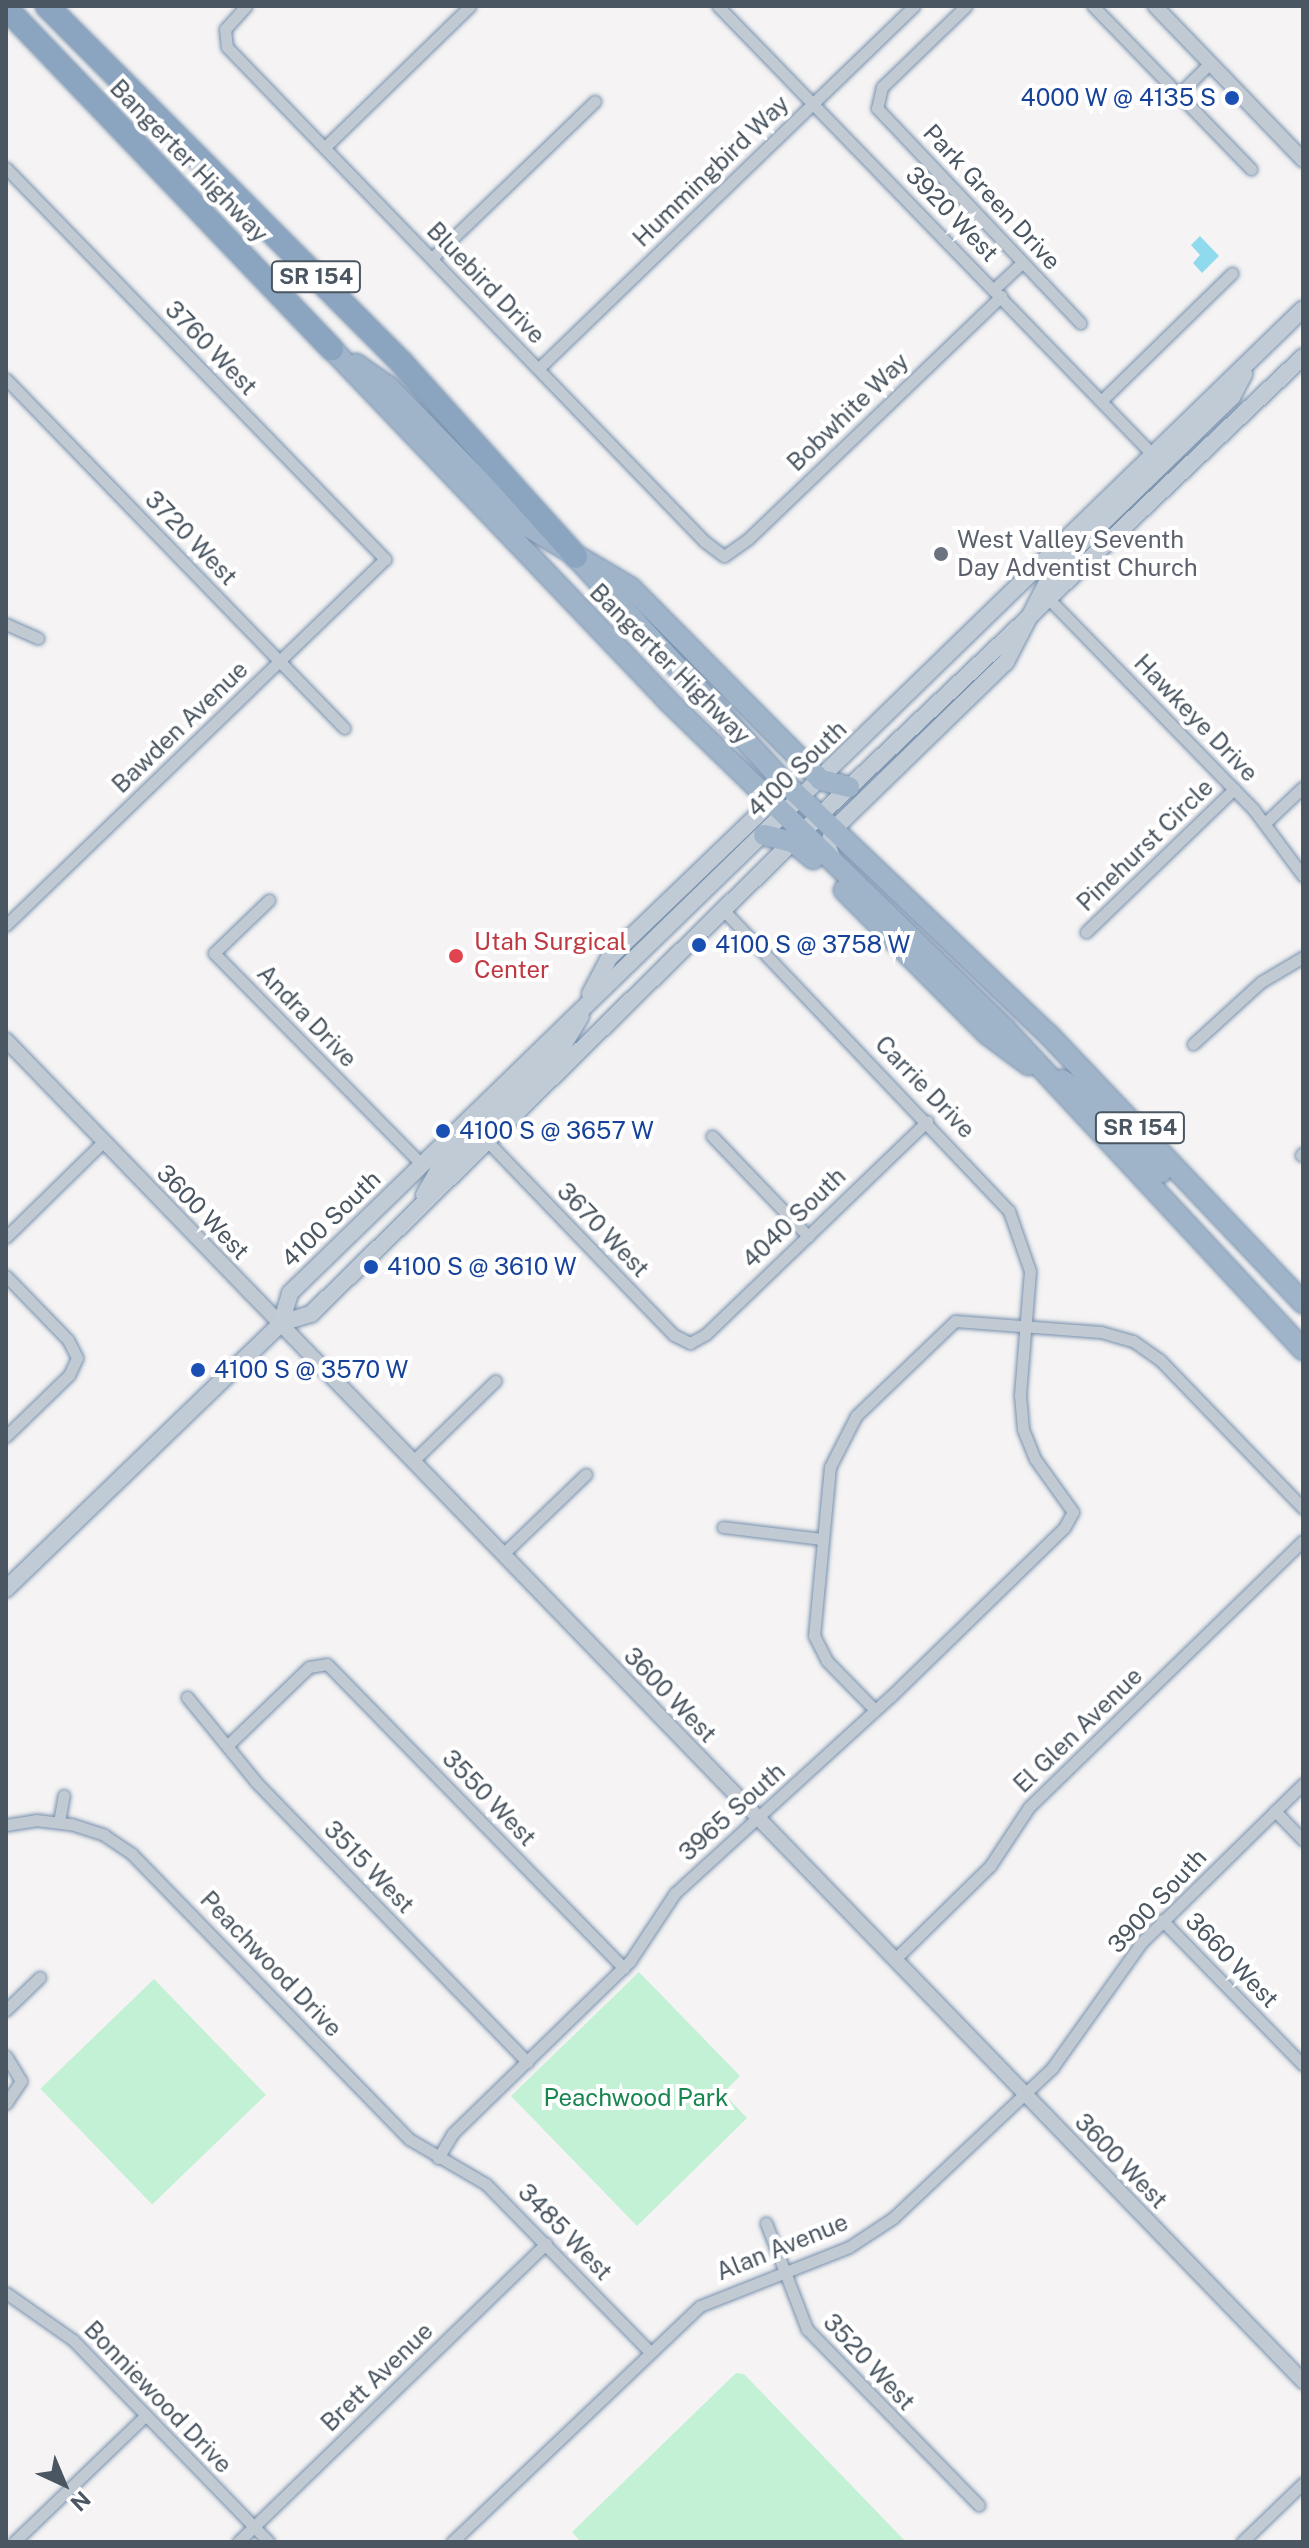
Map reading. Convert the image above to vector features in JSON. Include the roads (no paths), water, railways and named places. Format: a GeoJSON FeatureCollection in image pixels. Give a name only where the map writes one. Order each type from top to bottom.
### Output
{"type":"FeatureCollection","features":[{"type":"Feature","properties":{"kind":"highway","name":"Bangerter Highway"},"geometry":{"type":"LineString","coordinates":[[47,6],[403,364],[783,781],[1058,1043],[1303,1303]]}},
{"type":"Feature","properties":{"kind":"highway","name":"Bangerter Highway"},"geometry":{"type":"LineString","coordinates":[[6,8],[778,808],[798,837],[834,862],[1050,1076],[1303,1350]]}},
{"type":"Feature","properties":{"kind":"highway"},"geometry":{"type":"LineString","coordinates":[[332,349],[388,386],[520,522],[631,588],[821,780],[849,787]]}},
{"type":"Feature","properties":{"kind":"highway"},"geometry":{"type":"LineString","coordinates":[[764,835],[798,837],[987,1034],[1050,1076],[1084,1092],[1245,1262],[1271,1272]]}},
{"type":"Feature","properties":{"kind":"main road","name":"4100 South"},"geometry":{"type":"LineString","coordinates":[[281,1323],[290,1293],[764,835],[778,808],[801,799],[821,780],[1303,309]]}},
{"type":"Feature","properties":{"kind":"main road","name":"4100 South"},"geometry":{"type":"LineString","coordinates":[[281,1323],[311,1314],[798,837],[826,823],[849,787],[1303,357]]}},
{"type":"Feature","properties":{"kind":"main road"},"geometry":{"type":"LineString","coordinates":[[834,862],[828,847],[826,823],[1000,669],[1017,646],[1053,571],[1232,397],[1253,359]]}},
{"type":"Feature","properties":{"kind":"main road"},"geometry":{"type":"LineString","coordinates":[[413,1214],[438,1171],[569,1041],[609,958],[778,808],[783,781]]}},
{"type":"Feature","properties":{"kind":"main road"},"geometry":{"type":"LineString","coordinates":[[6,1589],[281,1323]]}},
{"type":"Feature","properties":{"kind":"street","name":"Bluebird Drive"},"geometry":{"type":"LineString","coordinates":[[246,6],[223,35],[231,51],[724,556]]}},
{"type":"Feature","properties":{"kind":"street"},"geometry":{"type":"LineString","coordinates":[[325,147],[470,6]]}},
{"type":"Feature","properties":{"kind":"street","name":"3920 West"},"geometry":{"type":"LineString","coordinates":[[718,6],[1153,455]]}},
{"type":"Feature","properties":{"kind":"street","name":"Hummingbird Way"},"geometry":{"type":"LineString","coordinates":[[539,368],[914,6]]}},
{"type":"Feature","properties":{"kind":"street","name":"Park Green Drive"},"geometry":{"type":"LineString","coordinates":[[966,6],[875,99],[877,108],[1080,323]]}},
{"type":"Feature","properties":{"kind":"street"},"geometry":{"type":"LineString","coordinates":[[1093,6],[1251,169]]}},
{"type":"Feature","properties":{"kind":"street"},"geometry":{"type":"LineString","coordinates":[[1155,6],[1303,160]]}},
{"type":"Feature","properties":{"kind":"street"},"geometry":{"type":"LineString","coordinates":[[1179,94],[1210,63]]}},
{"type":"Feature","properties":{"kind":"street"},"geometry":{"type":"LineString","coordinates":[[432,258],[595,101]]}},
{"type":"Feature","properties":{"kind":"street","name":"3760 West"},"geometry":{"type":"LineString","coordinates":[[6,168],[385,559]]}},
{"type":"Feature","properties":{"kind":"street","name":"Bobwhite Way"},"geometry":{"type":"LineString","coordinates":[[724,556],[748,539],[997,293],[1022,263]]}},
{"type":"Feature","properties":{"kind":"street"},"geometry":{"type":"LineString","coordinates":[[1101,401],[1232,273]]}},
{"type":"Feature","properties":{"kind":"street","name":"3720 West"},"geometry":{"type":"LineString","coordinates":[[6,379],[344,728]]}},
{"type":"Feature","properties":{"kind":"street","name":"Bawden Avenue"},"geometry":{"type":"LineString","coordinates":[[6,925],[385,559]]}},
{"type":"Feature","properties":{"kind":"street","name":"Hawkeye Drive"},"geometry":{"type":"LineString","coordinates":[[1048,598],[1234,789],[1265,823],[1303,876]]}},
{"type":"Feature","properties":{"kind":"street"},"geometry":{"type":"LineString","coordinates":[[6,624],[38,638]]}},
{"type":"Feature","properties":{"kind":"street"},"geometry":{"type":"LineString","coordinates":[[1265,823],[1303,787]]}},
{"type":"Feature","properties":{"kind":"street","name":"Pinehurst Circle"},"geometry":{"type":"LineString","coordinates":[[1086,932],[1234,789]]}},
{"type":"Feature","properties":{"kind":"street","name":"Andra Drive"},"geometry":{"type":"LineString","coordinates":[[269,900],[214,953],[422,1165]]}},
{"type":"Feature","properties":{"kind":"street","name":"Carrie Drive"},"geometry":{"type":"LineString","coordinates":[[724,911],[996,1193],[1015,1221],[1030,1271],[1020,1395],[1023,1429],[1035,1459],[1073,1512]]}},
{"type":"Feature","properties":{"kind":"street"},"geometry":{"type":"LineString","coordinates":[[1193,1044],[1261,982],[1303,957]]}},
{"type":"Feature","properties":{"kind":"street","name":"3600 West"},"geometry":{"type":"LineString","coordinates":[[6,1040],[1303,2381]]}},
{"type":"Feature","properties":{"kind":"street","name":"4040 South"},"geometry":{"type":"LineString","coordinates":[[690,1343],[706,1334],[927,1121]]}},
{"type":"Feature","properties":{"kind":"street"},"geometry":{"type":"LineString","coordinates":[[712,1136],[808,1236]]}},
{"type":"Feature","properties":{"kind":"street"},"geometry":{"type":"LineString","coordinates":[[6,1237],[104,1141]]}},
{"type":"Feature","properties":{"kind":"street","name":"3670 West"},"geometry":{"type":"LineString","coordinates":[[488,1142],[674,1335],[690,1343]]}},
{"type":"Feature","properties":{"kind":"street"},"geometry":{"type":"LineString","coordinates":[[6,1276],[68,1340],[77,1358],[69,1375],[6,1436]]}},
{"type":"Feature","properties":{"kind":"street"},"geometry":{"type":"LineString","coordinates":[[874,1709],[816,1643],[813,1619],[832,1458],[856,1416],[955,1321],[1028,1324],[1112,1334],[1143,1346],[1303,1508]]}},
{"type":"Feature","properties":{"kind":"street"},"geometry":{"type":"LineString","coordinates":[[413,1461],[495,1381]]}},
{"type":"Feature","properties":{"kind":"street"},"geometry":{"type":"LineString","coordinates":[[503,1554],[586,1474]]}},
{"type":"Feature","properties":{"kind":"street","name":"3965 South"},"geometry":{"type":"LineString","coordinates":[[438,2158],[453,2133],[624,1968],[670,1898],[759,1819],[1064,1528],[1073,1512]]}},
{"type":"Feature","properties":{"kind":"street"},"geometry":{"type":"LineString","coordinates":[[723,1527],[822,1539]]}},
{"type":"Feature","properties":{"kind":"street","name":"El Glen Avenue"},"geometry":{"type":"LineString","coordinates":[[895,1959],[990,1866],[1029,1807],[1303,1541]]}},
{"type":"Feature","properties":{"kind":"street","name":"3550 West"},"geometry":{"type":"LineString","coordinates":[[229,1744],[304,1671],[321,1663],[337,1672],[624,1968]]}},
{"type":"Feature","properties":{"kind":"street","name":"3515 West"},"geometry":{"type":"LineString","coordinates":[[187,1697],[229,1744],[256,1782],[527,2062]]}},
{"type":"Feature","properties":{"kind":"street","name":"3900 South"},"geometry":{"type":"LineString","coordinates":[[1024,2093],[1079,2037],[1162,1920],[1303,1784]]}},
{"type":"Feature","properties":{"kind":"street"},"geometry":{"type":"LineString","coordinates":[[59,1822],[64,1795]]}},
{"type":"Feature","properties":{"kind":"street"},"geometry":{"type":"LineString","coordinates":[[1275,1811],[1303,1840]]}},
{"type":"Feature","properties":{"kind":"street","name":"Peachwood Drive"},"geometry":{"type":"LineString","coordinates":[[6,1825],[59,1822],[104,1835],[140,1861],[409,2139],[438,2158]]}},
{"type":"Feature","properties":{"kind":"street","name":"3660 West"},"geometry":{"type":"LineString","coordinates":[[1162,1920],[1303,2065]]}},
{"type":"Feature","properties":{"kind":"street"},"geometry":{"type":"LineString","coordinates":[[6,2010],[40,1977]]}},
{"type":"Feature","properties":{"kind":"street"},"geometry":{"type":"LineString","coordinates":[[6,2056],[21,2081],[6,2103]]}},
{"type":"Feature","properties":{"kind":"street","name":"Alan Avenue"},"geometry":{"type":"LineString","coordinates":[[452,2542],[649,2351],[711,2299],[833,2254],[880,2229],[1024,2093]]}},
{"type":"Feature","properties":{"kind":"street","name":"3485 West"},"geometry":{"type":"LineString","coordinates":[[438,2158],[486,2184],[649,2351]]}},
{"type":"Feature","properties":{"kind":"street","name":"3520 West"},"geometry":{"type":"LineString","coordinates":[[766,2223],[782,2272],[812,2335],[979,2505]]}},
{"type":"Feature","properties":{"kind":"street","name":"Brett Avenue"},"geometry":{"type":"LineString","coordinates":[[238,2542],[546,2244]]}},
{"type":"Feature","properties":{"kind":"street","name":"Bonniewood Drive"},"geometry":{"type":"LineString","coordinates":[[6,2293],[73,2340],[269,2542]]}},
{"type":"Feature","properties":{"kind":"street"},"geometry":{"type":"LineString","coordinates":[[14,2542],[146,2415]]}},
{"type":"Feature","properties":{"kind":"street"},"geometry":{"type":"LineString","coordinates":[[1242,2542],[1303,2483]]}},
{"type":"Feature","properties":{"kind":"water"},"geometry":{"type":"Polygon","coordinates":[[[1200,236],[1219,256],[1202,273],[1193,263],[1200,255],[1191,245],[1200,236]]]}},
{"type":"Feature","properties":{"kind":"place","name":"4000 W @ 4135 S"},"geometry":{"type":"Point","coordinates":[1232,98]}},
{"type":"Feature","properties":{"kind":"place","name":"West Valley Seventh Day Adventist Church"},"geometry":{"type":"Point","coordinates":[941,554]}},
{"type":"Feature","properties":{"kind":"place","name":"4100 S @ 3758 W"},"geometry":{"type":"Point","coordinates":[699,945]}},
{"type":"Feature","properties":{"kind":"place","name":"Utah Surgical Center"},"geometry":{"type":"Point","coordinates":[456,956]}},
{"type":"Feature","properties":{"kind":"place","name":"4100 S @ 3657 W"},"geometry":{"type":"Point","coordinates":[443,1131]}},
{"type":"Feature","properties":{"kind":"place","name":"4100 S @ 3610 W"},"geometry":{"type":"Point","coordinates":[371,1267]}},
{"type":"Feature","properties":{"kind":"place","name":"4100 S @ 3570 W"},"geometry":{"type":"Point","coordinates":[198,1370]}},
{"type":"Feature","properties":{"kind":"park label","name":"Peachwood Park"},"geometry":{"type":"Point","coordinates":[636,2098]}}]}
